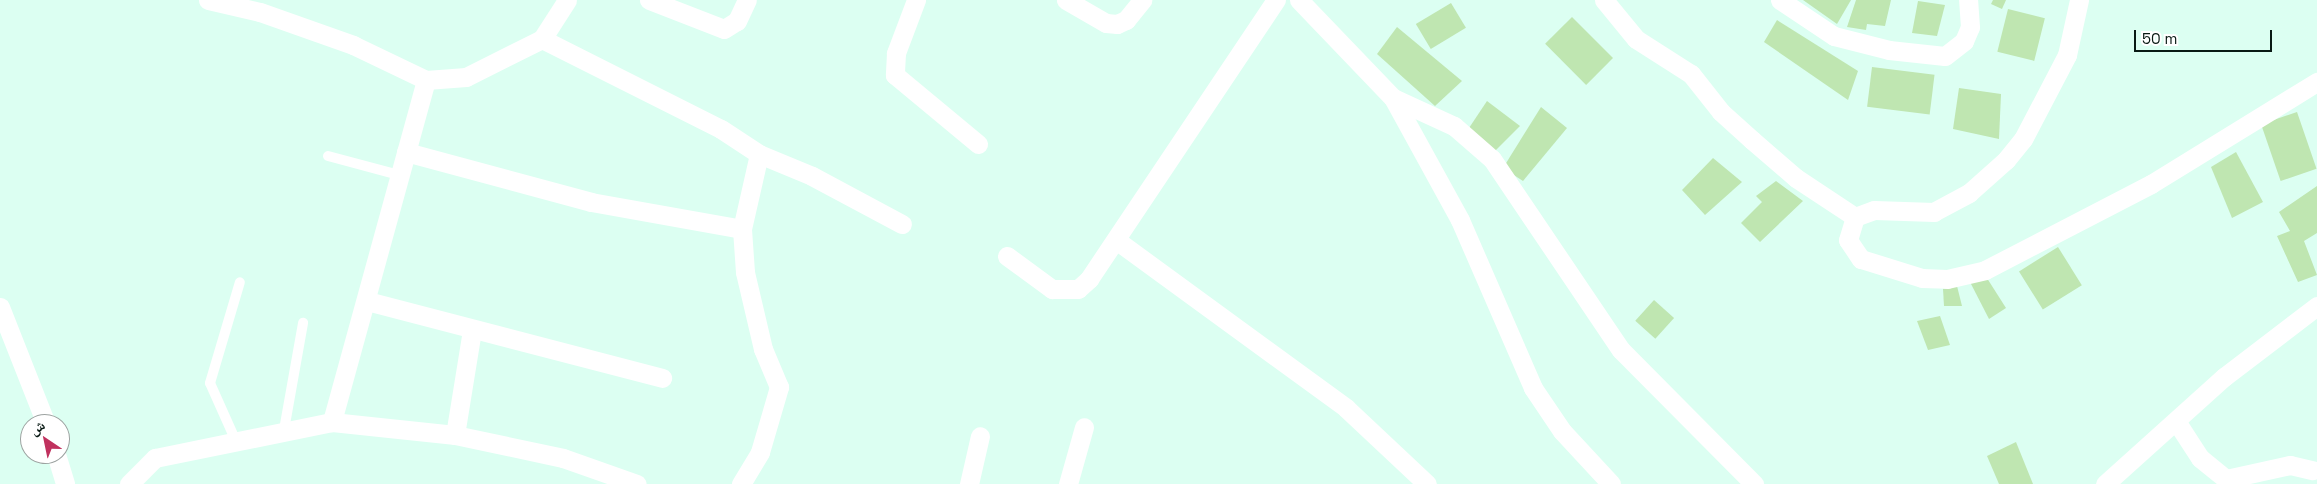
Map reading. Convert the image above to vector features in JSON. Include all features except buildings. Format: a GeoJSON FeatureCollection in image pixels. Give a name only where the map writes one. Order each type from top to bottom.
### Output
{"type":"FeatureCollection","features":[{"type":"Feature","properties":{"kind":"street"},"geometry":{"type":"LineString","coordinates":[[208,0],[260,12],[353,45],[426,80],[466,77],[542,39],[567,0]]}},
{"type":"Feature","properties":{"kind":"street"},"geometry":{"type":"LineString","coordinates":[[648,0],[724,29],[737,22],[747,0]]}},
{"type":"Feature","properties":{"kind":"street"},"geometry":{"type":"LineString","coordinates":[[916,0],[896,53],[895,75],[978,144]]}},
{"type":"Feature","properties":{"kind":"street"},"geometry":{"type":"LineString","coordinates":[[1066,0],[1106,23],[1117,24],[1126,20],[1142,0]]}},
{"type":"Feature","properties":{"kind":"street"},"geometry":{"type":"LineString","coordinates":[[1007,256],[1052,289],[1062,291],[1078,289],[1090,279],[1276,0]]}},
{"type":"Feature","properties":{"kind":"street"},"geometry":{"type":"LineString","coordinates":[[1299,0],[1393,98],[1460,220],[1533,388],[1562,431],[1611,484]]}},
{"type":"Feature","properties":{"kind":"street"},"geometry":{"type":"LineString","coordinates":[[1604,0],[1636,39],[1691,74],[1721,112],[1752,140],[1796,178],[1855,217]]}},
{"type":"Feature","properties":{"kind":"street"},"geometry":{"type":"LineString","coordinates":[[1780,0],[1834,36],[1889,50],[1945,56],[1964,41],[1970,27],[1968,0]]}},
{"type":"Feature","properties":{"kind":"street"},"geometry":{"type":"LineString","coordinates":[[1855,217],[1874,210],[1934,212],[1969,193],[2006,160],[2023,139],[2067,55],[2080,0]]}},
{"type":"Feature","properties":{"kind":"street"},"geometry":{"type":"LineString","coordinates":[[542,39],[721,129],[759,154],[812,176],[902,224]]}},
{"type":"Feature","properties":{"kind":"street"},"geometry":{"type":"LineString","coordinates":[[332,422],[367,301],[399,175],[426,80]]}},
{"type":"Feature","properties":{"kind":"street"},"geometry":{"type":"LineString","coordinates":[[1855,217],[1848,240],[1861,259],[1877,267],[1902,276],[1947,280],[1985,270],[2151,184],[2317,82]]}},
{"type":"Feature","properties":{"kind":"street"},"geometry":{"type":"LineString","coordinates":[[1393,98],[1454,126],[1492,159],[1621,350],[1754,484]]}},
{"type":"Feature","properties":{"kind":"street"},"geometry":{"type":"LineString","coordinates":[[406,152],[591,202],[742,229]]}},
{"type":"Feature","properties":{"kind":"street"},"geometry":{"type":"LineString","coordinates":[[741,484],[760,452],[779,386],[751,308],[742,229],[759,154]]}},
{"type":"Feature","properties":{"kind":"street"},"geometry":{"type":"LineString","coordinates":[[1116,240],[1346,408],[1427,484]]}},
{"type":"Feature","properties":{"kind":"street"},"geometry":{"type":"LineString","coordinates":[[367,301],[472,330],[535,342],[662,378]]}},
{"type":"Feature","properties":{"kind":"street"},"geometry":{"type":"LineString","coordinates":[[2105,484],[2224,377],[2317,306]]}},
{"type":"Feature","properties":{"kind":"street"},"geometry":{"type":"LineString","coordinates":[[0,307],[42,414]]}},
{"type":"Feature","properties":{"kind":"street"},"geometry":{"type":"LineString","coordinates":[[454,435],[472,330]]}},
{"type":"Feature","properties":{"kind":"street"},"geometry":{"type":"LineString","coordinates":[[2176,421],[2200,458],[2226,479],[2290,465],[2312,470]]}},
{"type":"Feature","properties":{"kind":"street"},"geometry":{"type":"LineString","coordinates":[[129,484],[155,458],[235,439],[332,422],[454,435],[563,458],[637,484]]}},
{"type":"Feature","properties":{"kind":"street"},"geometry":{"type":"LineString","coordinates":[[1068,484],[1084,427]]}},
{"type":"Feature","properties":{"kind":"street"},"geometry":{"type":"LineString","coordinates":[[969,484],[980,436]]}},
{"type":"Feature","properties":{"kind":"street"},"geometry":{"type":"LineString","coordinates":[[59,464],[65,484]]}},
{"type":"Feature","properties":{"kind":"lane"},"geometry":{"type":"LineString","coordinates":[[328,156],[399,175]]}},
{"type":"Feature","properties":{"kind":"lane"},"geometry":{"type":"LineString","coordinates":[[235,439],[210,383],[240,282]]}},
{"type":"Feature","properties":{"kind":"lane"},"geometry":{"type":"LineString","coordinates":[[284,430],[303,323]]}}]}
